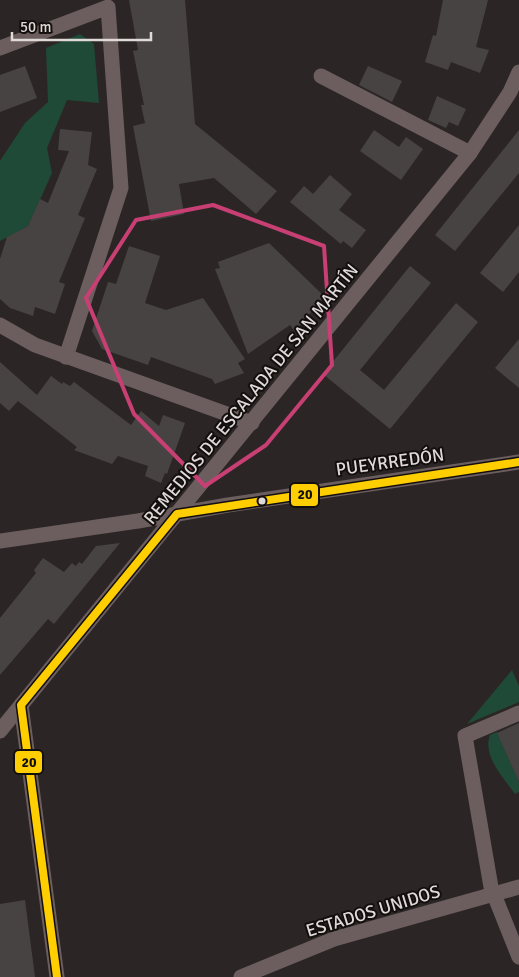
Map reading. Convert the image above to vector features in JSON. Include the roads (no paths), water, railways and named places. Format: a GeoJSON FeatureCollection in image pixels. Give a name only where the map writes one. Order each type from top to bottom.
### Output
{"type":"FeatureCollection","features":[{"type":"Feature","properties":{"kind":"street"},"geometry":{"type":"LineString","coordinates":[[0,48],[108,7],[121,188],[66,357]]}},
{"type":"Feature","properties":{"kind":"street","name":"REMEDIOS DE ESCALADA DE SAN MARTÍN"},"geometry":{"type":"LineString","coordinates":[[0,731],[252,424],[470,153],[510,92],[519,72]]}},
{"type":"Feature","properties":{"kind":"street"},"geometry":{"type":"LineString","coordinates":[[321,76],[470,153]]}},
{"type":"Feature","properties":{"kind":"street"},"geometry":{"type":"LineString","coordinates":[[0,325],[34,345],[252,424]]}},
{"type":"Feature","properties":{"kind":"street","name":"PUEYRREDÓN"},"geometry":{"type":"LineString","coordinates":[[0,541],[519,462]]}},
{"type":"Feature","properties":{"kind":"street"},"geometry":{"type":"LineString","coordinates":[[20,705],[57,977]]}},
{"type":"Feature","properties":{"kind":"street"},"geometry":{"type":"LineString","coordinates":[[519,713],[465,736],[494,895],[519,958]]}},
{"type":"Feature","properties":{"kind":"street","name":"ESTADOS UNIDOS"},"geometry":{"type":"LineString","coordinates":[[241,977],[334,939],[519,887]]}}]}
